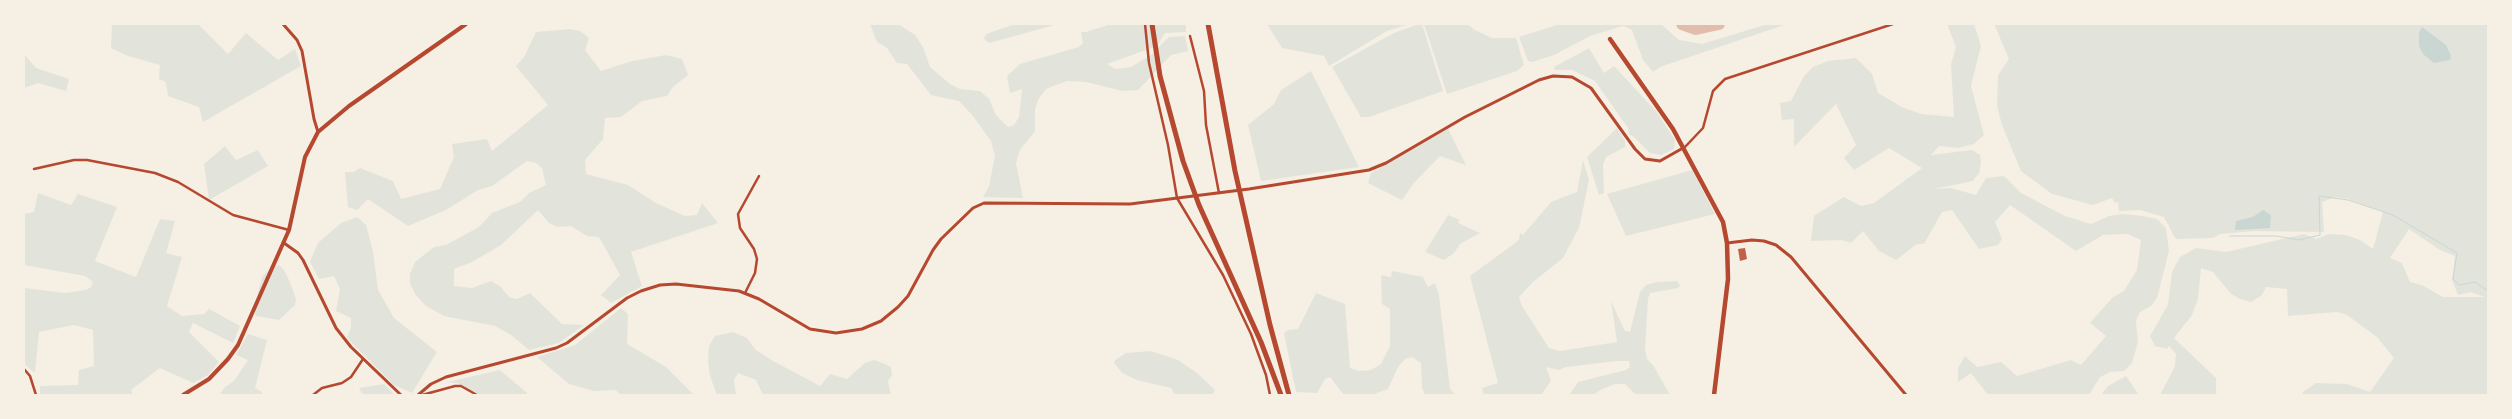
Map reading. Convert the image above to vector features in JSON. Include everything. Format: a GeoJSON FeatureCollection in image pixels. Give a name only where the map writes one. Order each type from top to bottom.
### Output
{"type":"FeatureCollection","features":[{"type":"Feature","properties":{"kind":"highway"},"geometry":{"type":"LineString","coordinates":[[1152,24],[1160,76],[1183,161],[1199,205],[1261,342],[1281,395]]}},
{"type":"Feature","properties":{"kind":"highway"},"geometry":{"type":"LineString","coordinates":[[1208,24],[1237,180],[1270,325],[1289,395]]}},
{"type":"Feature","properties":{"kind":"highway"},"geometry":{"type":"LineString","coordinates":[[1610,39],[1663,113],[1721,217],[1727,243],[1728,279],[1714,395]]}},
{"type":"Feature","properties":{"kind":"main road"},"geometry":{"type":"LineString","coordinates":[[183,395],[209,379],[238,345],[289,230],[305,157],[318,132],[348,106],[466,24]]}},
{"type":"Feature","properties":{"kind":"street"},"geometry":{"type":"LineString","coordinates":[[283,24],[297,40],[302,51],[318,132]]}},
{"type":"Feature","properties":{"kind":"street"},"geometry":{"type":"LineString","coordinates":[[1145,24],[1149,63],[1178,198],[1223,275],[1239,308],[1266,375],[1270,395]]}},
{"type":"Feature","properties":{"kind":"street"},"geometry":{"type":"LineString","coordinates":[[420,395],[431,384],[452,375],[556,348],[567,343],[627,298],[647,288],[676,284],[746,293],[810,329],[836,333],[855,331],[881,321],[896,310],[908,296],[941,239],[973,208],[984,202],[1120,204],[1214,194],[1369,170],[1465,117],[1539,80],[1553,76],[1572,77],[1591,88],[1635,149],[1645,159],[1660,161],[1684,148],[1703,128],[1711,96],[1725,80],[1893,24]]}},
{"type":"Feature","properties":{"kind":"street"},"geometry":{"type":"LineString","coordinates":[[1190,36],[1204,91],[1206,125],[1219,193]]}},
{"type":"Feature","properties":{"kind":"street"},"geometry":{"type":"LineString","coordinates":[[34,169],[67,161],[87,160],[155,172],[178,182],[233,215],[289,230]]}},
{"type":"Feature","properties":{"kind":"street"},"geometry":{"type":"LineString","coordinates":[[746,293],[755,273],[757,259],[752,245],[740,228],[738,214],[760,176]]}},
{"type":"Feature","properties":{"kind":"street"},"geometry":{"type":"LineString","coordinates":[[1727,243],[1752,240],[1764,241],[1776,246],[1791,257],[1906,395]]}},
{"type":"Feature","properties":{"kind":"street"},"geometry":{"type":"LineString","coordinates":[[284,242],[298,253],[303,260],[336,328],[362,359],[401,395]]}},
{"type":"Feature","properties":{"kind":"street"},"geometry":{"type":"LineString","coordinates":[[314,395],[322,388],[342,383],[351,377],[362,359]]}},
{"type":"Feature","properties":{"kind":"street"},"geometry":{"type":"LineString","coordinates":[[24,369],[30,376],[36,395]]}},
{"type":"Feature","properties":{"kind":"street"},"geometry":{"type":"LineString","coordinates":[[420,395],[455,386],[461,386],[477,395]]}},
{"type":"Feature","properties":{"kind":"shaded area"},"geometry":{"type":"Polygon","coordinates":[[[112,24],[198,24],[228,54],[246,33],[278,60],[295,49],[301,66],[203,122],[199,107],[168,96],[166,82],[159,79],[160,65],[128,56],[111,48],[112,24]]]}},
{"type":"Feature","properties":{"kind":"shaded area"},"geometry":{"type":"Polygon","coordinates":[[[870,24],[898,24],[915,35],[923,47],[930,67],[950,84],[960,89],[980,91],[989,99],[996,115],[1008,127],[1014,125],[1019,117],[1022,89],[1010,93],[1007,76],[1020,64],[1079,47],[1083,43],[1081,32],[1111,24],[1186,24],[1186,32],[1165,33],[1157,46],[1107,64],[1115,69],[1131,67],[1151,55],[1169,37],[1185,36],[1188,51],[1171,55],[1138,90],[1122,91],[1086,82],[1067,81],[1046,89],[1039,98],[1035,109],[1035,131],[1020,150],[1016,163],[1023,198],[983,197],[989,186],[995,156],[991,141],[973,116],[959,101],[931,95],[907,64],[897,63],[887,48],[877,42],[870,24]]]}},
{"type":"Feature","properties":{"kind":"shaded area"},"geometry":{"type":"Polygon","coordinates":[[[1015,24],[1058,24],[989,43],[984,39],[986,34],[1015,24]]]}},
{"type":"Feature","properties":{"kind":"shaded area"},"geometry":{"type":"Polygon","coordinates":[[[1267,24],[1409,24],[1387,31],[1329,66],[1324,56],[1282,48],[1267,24]]]}},
{"type":"Feature","properties":{"kind":"shaded area"},"geometry":{"type":"Polygon","coordinates":[[[1422,24],[1443,91],[1369,117],[1361,117],[1332,67],[1394,33],[1422,24]]]}},
{"type":"Feature","properties":{"kind":"shaded area"},"geometry":{"type":"Polygon","coordinates":[[[1424,24],[1467,24],[1492,38],[1516,38],[1524,65],[1517,71],[1447,94],[1424,24]]]}},
{"type":"Feature","properties":{"kind":"shaded area"},"geometry":{"type":"Polygon","coordinates":[[[1560,24],[1661,24],[1679,40],[1702,44],[1768,24],[1787,24],[1660,67],[1653,72],[1643,60],[1632,30],[1623,26],[1590,36],[1554,55],[1532,62],[1528,61],[1519,37],[1560,24]]]}},
{"type":"Feature","properties":{"kind":"shaded area"},"geometry":{"type":"Polygon","coordinates":[[[1947,24],[1974,24],[1981,46],[1971,86],[1984,135],[1974,144],[1958,148],[1939,146],[1931,155],[1972,150],[1980,155],[1981,163],[1979,173],[1973,181],[1934,189],[1951,188],[1976,195],[1986,178],[2004,176],[2021,193],[2065,216],[2091,224],[2109,216],[2122,214],[2142,216],[2157,219],[2166,228],[2169,251],[2157,298],[2151,306],[2140,312],[2136,321],[2138,342],[2132,363],[2124,371],[2110,372],[2100,377],[2089,395],[1988,395],[1971,373],[1958,382],[1958,368],[1965,356],[1977,367],[2001,362],[2017,376],[2071,360],[2081,365],[2106,336],[2090,323],[2113,297],[2124,291],[2137,270],[2141,240],[2127,234],[2103,235],[2076,251],[2010,205],[1995,222],[2002,239],[1998,245],[1979,249],[1952,210],[1942,212],[1924,244],[1917,244],[1896,260],[1879,251],[1863,231],[1851,243],[1841,240],[1811,241],[1814,216],[1844,197],[1861,206],[1874,203],[1922,168],[1889,148],[1854,170],[1844,158],[1856,145],[1836,104],[1794,147],[1794,119],[1782,120],[1780,103],[1791,101],[1804,76],[1813,67],[1828,61],[1856,58],[1872,74],[1878,93],[1902,107],[1921,114],[1954,117],[1951,64],[1956,47],[1947,24]]]}},
{"type":"Feature","properties":{"kind":"shaded area"},"geometry":{"type":"Polygon","coordinates":[[[1994,24],[2488,24],[2488,395],[2302,395],[2303,392],[2316,383],[2347,384],[2370,392],[2394,358],[2377,337],[2347,315],[2337,312],[2288,316],[2287,289],[2266,287],[2262,295],[2251,302],[2231,294],[2213,272],[2201,268],[2198,299],[2192,315],[2174,338],[2216,378],[2216,395],[2160,395],[2175,366],[2176,354],[2169,346],[2167,349],[2155,346],[2150,336],[2168,305],[2172,272],[2180,257],[2196,248],[2226,252],[2304,234],[2316,239],[2329,234],[2346,235],[2360,240],[2373,249],[2383,212],[2348,199],[2335,197],[2322,202],[2324,232],[2255,231],[2220,234],[2213,238],[2178,239],[2175,238],[2164,217],[2140,210],[2119,211],[2118,202],[2115,203],[2112,198],[2093,205],[2052,194],[2021,171],[2002,125],[1997,106],[1998,75],[2009,59],[1994,24]],[[2409,229],[2390,258],[2402,263],[2410,282],[2422,285],[2443,297],[2485,297],[2471,292],[2458,295],[2452,280],[2455,256],[2440,250],[2409,229]]]}},
{"type":"Feature","properties":{"kind":"shaded area"},"geometry":{"type":"Polygon","coordinates":[[[2422,27],[2446,45],[2451,56],[2450,60],[2434,63],[2423,54],[2419,46],[2419,33],[2422,27]]]}},
{"type":"Feature","properties":{"kind":"shaded area"},"geometry":{"type":"Polygon","coordinates":[[[570,29],[580,31],[589,38],[585,50],[601,71],[632,61],[666,55],[682,59],[688,75],[673,87],[667,96],[642,101],[621,117],[605,118],[603,139],[585,160],[586,174],[628,185],[656,203],[685,216],[697,215],[702,203],[718,223],[631,252],[642,286],[611,303],[601,295],[620,275],[599,237],[587,236],[571,226],[558,227],[549,223],[538,210],[501,245],[472,262],[454,269],[454,286],[472,288],[491,281],[500,286],[509,297],[517,299],[530,293],[562,324],[584,325],[559,343],[529,350],[511,335],[495,326],[444,316],[426,306],[415,294],[410,283],[410,274],[415,262],[434,247],[446,245],[479,227],[492,213],[520,202],[529,193],[546,185],[542,168],[536,163],[527,161],[492,186],[478,190],[446,210],[408,226],[368,199],[357,210],[348,207],[345,172],[353,172],[360,168],[393,181],[401,199],[440,189],[454,157],[452,144],[487,139],[492,151],[548,105],[516,66],[524,57],[536,32],[570,29]]]}},
{"type":"Feature","properties":{"kind":"shaded area"},"geometry":{"type":"Polygon","coordinates":[[[1589,48],[1604,73],[1614,66],[1656,111],[1675,140],[1674,149],[1661,155],[1650,153],[1633,136],[1629,135],[1628,128],[1595,81],[1572,70],[1555,70],[1554,67],[1589,48]]]}},
{"type":"Feature","properties":{"kind":"shaded area"},"geometry":{"type":"Polygon","coordinates":[[[24,54],[36,68],[69,79],[66,91],[38,83],[24,88],[24,54]]]}},
{"type":"Feature","properties":{"kind":"shaded area"},"geometry":{"type":"Polygon","coordinates":[[[1311,71],[1359,167],[1261,181],[1248,125],[1274,104],[1281,90],[1311,71]]]}},
{"type":"Feature","properties":{"kind":"shaded area"},"geometry":{"type":"Polygon","coordinates":[[[1617,128],[1625,141],[1625,147],[1606,157],[1603,165],[1604,193],[1599,195],[1587,157],[1617,128]]]}},
{"type":"Feature","properties":{"kind":"shaded area"},"geometry":{"type":"Polygon","coordinates":[[[1448,129],[1466,165],[1440,156],[1413,184],[1402,200],[1368,183],[1371,173],[1448,129]]]}},
{"type":"Feature","properties":{"kind":"shaded area"},"geometry":{"type":"Polygon","coordinates":[[[225,146],[236,160],[258,150],[268,166],[209,200],[204,164],[225,146]]]}},
{"type":"Feature","properties":{"kind":"shaded area"},"geometry":{"type":"Polygon","coordinates":[[[1583,160],[1589,180],[1579,228],[1563,258],[1533,282],[1519,297],[1522,306],[1549,348],[1560,351],[1617,342],[1611,301],[1625,331],[1630,332],[1640,292],[1646,285],[1657,282],[1677,281],[1680,285],[1678,288],[1650,293],[1648,299],[1645,349],[1647,359],[1653,365],[1670,395],[1636,395],[1625,384],[1615,384],[1600,390],[1594,395],[1569,395],[1578,382],[1626,370],[1630,367],[1629,361],[1617,361],[1566,367],[1559,370],[1546,367],[1551,381],[1541,395],[1484,395],[1482,388],[1498,383],[1470,276],[1519,240],[1520,233],[1523,235],[1551,202],[1577,192],[1583,160]]]}},
{"type":"Feature","properties":{"kind":"shaded area"},"geometry":{"type":"Polygon","coordinates":[[[1692,170],[1715,214],[1626,236],[1607,194],[1692,170]]]}},
{"type":"Feature","properties":{"kind":"shaded area"},"geometry":{"type":"Polygon","coordinates":[[[38,193],[71,205],[78,194],[117,207],[95,261],[136,277],[160,219],[175,221],[166,253],[182,257],[167,306],[182,316],[204,314],[209,309],[240,326],[233,343],[193,323],[189,332],[219,362],[208,375],[193,383],[160,368],[131,390],[133,395],[40,395],[40,386],[78,385],[79,370],[94,366],[93,330],[74,325],[39,332],[35,373],[24,364],[24,288],[65,293],[86,290],[91,287],[93,282],[85,276],[24,265],[24,214],[34,212],[38,193]]]}},
{"type":"Feature","properties":{"kind":"shaded area"},"geometry":{"type":"Polygon","coordinates":[[[2263,210],[2271,215],[2270,228],[2235,230],[2236,221],[2253,217],[2263,210]]]}},
{"type":"Feature","properties":{"kind":"shaded area"},"geometry":{"type":"Polygon","coordinates":[[[1448,215],[1460,220],[1458,223],[1480,233],[1460,244],[1454,253],[1444,260],[1425,252],[1448,215]]]}},
{"type":"Feature","properties":{"kind":"shaded area"},"geometry":{"type":"Polygon","coordinates":[[[357,217],[366,225],[373,251],[378,290],[394,318],[437,352],[412,393],[394,385],[347,338],[351,327],[351,318],[336,311],[340,289],[334,276],[319,279],[310,262],[318,243],[341,223],[357,217]]]}},
{"type":"Feature","properties":{"kind":"shaded area"},"geometry":{"type":"Polygon","coordinates":[[[279,265],[290,282],[296,299],[295,305],[279,320],[256,316],[254,309],[262,277],[272,267],[279,265]]]}},
{"type":"Feature","properties":{"kind":"shaded area"},"geometry":{"type":"Polygon","coordinates":[[[1392,271],[1423,277],[1428,287],[1435,283],[1439,295],[1450,389],[1456,395],[1425,395],[1422,388],[1421,363],[1412,357],[1405,359],[1398,367],[1388,389],[1371,395],[1344,395],[1330,377],[1325,379],[1317,393],[1296,392],[1284,333],[1288,330],[1298,329],[1316,293],[1345,304],[1350,368],[1359,371],[1371,370],[1381,364],[1390,346],[1390,309],[1382,304],[1381,275],[1391,277],[1392,271]]]}},
{"type":"Feature","properties":{"kind":"shaded area"},"geometry":{"type":"Polygon","coordinates":[[[621,308],[628,314],[627,344],[666,367],[694,395],[620,395],[616,390],[594,391],[569,384],[537,357],[575,345],[621,308]]]}},
{"type":"Feature","properties":{"kind":"shaded area"},"geometry":{"type":"Polygon","coordinates":[[[733,332],[747,338],[756,350],[773,361],[820,386],[830,374],[847,379],[865,363],[874,360],[885,364],[891,367],[892,375],[888,381],[891,395],[763,395],[756,380],[738,373],[734,380],[736,395],[717,395],[710,376],[709,346],[715,336],[733,332]]]}},
{"type":"Feature","properties":{"kind":"shaded area"},"geometry":{"type":"Polygon","coordinates":[[[248,334],[267,340],[255,388],[262,392],[262,395],[219,395],[225,387],[234,381],[248,360],[236,355],[248,334]]]}},
{"type":"Feature","properties":{"kind":"shaded area"},"geometry":{"type":"Polygon","coordinates":[[[1151,351],[1178,360],[1197,373],[1215,390],[1212,395],[1175,395],[1171,388],[1137,380],[1122,373],[1114,363],[1115,360],[1126,353],[1151,351]]]}},
{"type":"Feature","properties":{"kind":"shaded area"},"geometry":{"type":"Polygon","coordinates":[[[500,370],[527,393],[526,395],[481,395],[457,383],[447,382],[500,370]]]}},
{"type":"Feature","properties":{"kind":"shaded area"},"geometry":{"type":"Polygon","coordinates":[[[2126,376],[2139,395],[2101,395],[2108,386],[2126,376]]]}},
{"type":"Feature","properties":{"kind":"shaded area"},"geometry":{"type":"Polygon","coordinates":[[[384,384],[394,394],[363,395],[359,388],[384,384]]]}},
{"type":"Feature","properties":{"kind":"building"},"geometry":{"type":"Polygon","coordinates":[[[1745,248],[1747,259],[1740,261],[1738,249],[1745,248]]]}},
{"type":"Feature","properties":{"kind":"waterway"},"geometry":{"type":"LineString","coordinates":[[2230,236],[2276,236],[2299,240],[2320,235],[2319,196],[2348,200],[2393,215],[2457,253],[2453,279],[2459,285],[2475,282],[2488,291]]}},
{"type":"Feature","properties":{"kind":"taxiway"},"geometry":{"type":"LineString","coordinates":[[1682,24],[1696,29],[1719,24]]}}]}
